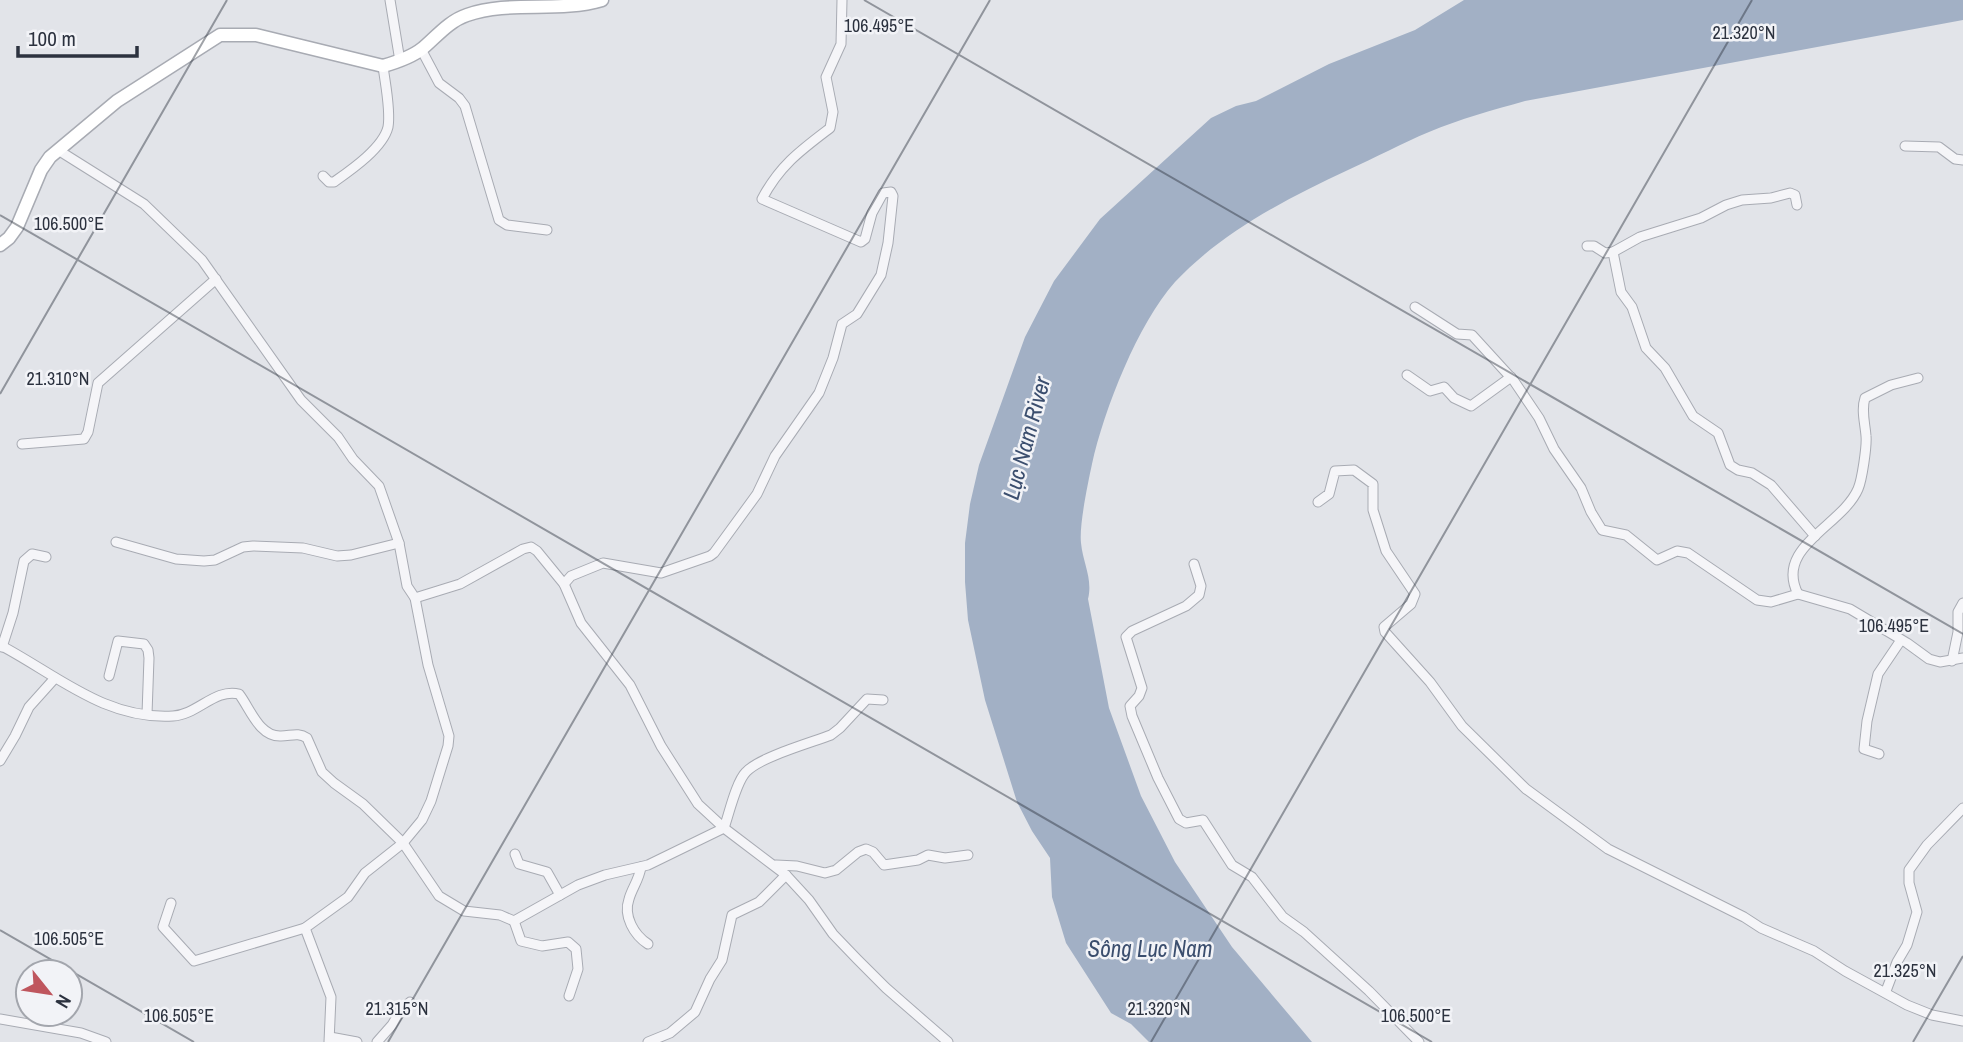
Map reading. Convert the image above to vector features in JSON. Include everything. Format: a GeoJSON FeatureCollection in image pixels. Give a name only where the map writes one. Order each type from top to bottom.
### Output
{"type":"FeatureCollection","features":[{"type":"Feature","properties":{"kind":"street"},"geometry":{"type":"LineString","coordinates":[[390,0],[400,61]]}},
{"type":"Feature","properties":{"kind":"street"},"geometry":{"type":"LineString","coordinates":[[0,245],[17,227],[41,170],[50,157],[117,101],[220,35],[256,35],[383,66],[400,61],[421,49],[443,29],[486,5],[584,5],[602,0]]}},
{"type":"Feature","properties":{"kind":"street"},"geometry":{"type":"LineString","coordinates":[[564,584],[572,576],[603,563],[662,573],[714,553],[757,494],[775,456],[819,393],[829,371],[842,324],[857,314],[878,281],[888,243],[893,196],[891,192],[883,193],[876,202],[865,239],[861,242],[762,199],[791,158],[830,128],[833,112],[826,78],[841,44],[842,0]]}},
{"type":"Feature","properties":{"kind":"street"},"geometry":{"type":"LineString","coordinates":[[421,49],[439,83],[465,106],[499,220],[507,225],[547,230]]}},
{"type":"Feature","properties":{"kind":"street"},"geometry":{"type":"LineString","coordinates":[[323,176],[329,182],[334,182],[367,156],[385,134],[388,120],[383,66]]}},
{"type":"Feature","properties":{"kind":"street"},"geometry":{"type":"LineString","coordinates":[[1905,146],[1939,147],[1955,159],[1963,160]]}},
{"type":"Feature","properties":{"kind":"street"},"geometry":{"type":"LineString","coordinates":[[58,150],[144,204],[202,260],[301,400],[338,436],[353,459],[379,486],[399,543],[405,580],[415,598],[428,665],[449,736],[448,748],[429,809],[403,843],[365,873],[348,897],[305,928],[194,961],[163,927],[171,903]]}},
{"type":"Feature","properties":{"kind":"street"},"geometry":{"type":"LineString","coordinates":[[1587,246],[1594,246],[1605,253],[1614,252],[1640,237],[1701,218],[1742,200],[1771,198],[1790,193],[1795,195],[1797,205]]}},
{"type":"Feature","properties":{"kind":"street"},"geometry":{"type":"LineString","coordinates":[[1614,252],[1621,292],[1632,307],[1646,348],[1664,368],[1693,416],[1718,433],[1730,465],[1752,473],[1771,485],[1815,536]]}},
{"type":"Feature","properties":{"kind":"street"},"geometry":{"type":"LineString","coordinates":[[22,444],[84,439],[88,432],[98,383],[216,279]]}},
{"type":"Feature","properties":{"kind":"street"},"geometry":{"type":"LineString","coordinates":[[1415,307],[1457,334],[1472,335],[1511,377],[1581,488],[1602,530],[1626,535],[1657,559],[1677,551],[1688,553],[1757,600],[1771,602],[1798,594],[1850,609],[1929,659],[1963,659]]}},
{"type":"Feature","properties":{"kind":"street"},"geometry":{"type":"LineString","coordinates":[[1407,375],[1430,391],[1444,387],[1454,398],[1471,406],[1511,377]]}},
{"type":"Feature","properties":{"kind":"street"},"geometry":{"type":"LineString","coordinates":[[1798,594],[1791,572],[1798,556],[1842,511],[1858,489],[1866,440],[1863,405],[1865,398],[1891,385],[1919,378]]}},
{"type":"Feature","properties":{"kind":"street"},"geometry":{"type":"LineString","coordinates":[[1318,502],[1330,492],[1335,471],[1354,470],[1373,484],[1373,510],[1386,551],[1415,594],[1411,604],[1384,626],[1385,632],[1430,682],[1462,726],[1526,789],[1608,849],[1761,928],[1814,951],[1854,976],[1924,1013],[1963,1021]]}},
{"type":"Feature","properties":{"kind":"street"},"geometry":{"type":"LineString","coordinates":[[116,542],[176,559],[204,561],[215,560],[243,547],[253,546],[303,548],[337,556],[399,543]]}},
{"type":"Feature","properties":{"kind":"street"},"geometry":{"type":"LineString","coordinates":[[415,598],[460,584],[527,547],[537,551],[564,584],[581,623],[636,695],[661,746],[698,804],[724,828],[786,875],[857,959],[948,1042]]}},
{"type":"Feature","properties":{"kind":"street"},"geometry":{"type":"LineString","coordinates":[[46,557],[32,554],[24,561],[13,613],[1,646],[96,702],[130,714],[177,716],[225,694],[239,694],[260,725],[271,734],[279,737],[299,734],[307,738],[322,772],[363,804],[403,843],[435,892],[447,902],[464,911],[500,915],[514,921]]}},
{"type":"Feature","properties":{"kind":"street"},"geometry":{"type":"LineString","coordinates":[[1194,564],[1201,586],[1199,595],[1186,606],[1132,631],[1126,637],[1142,688],[1130,709],[1158,778],[1180,819],[1185,823],[1203,820],[1232,865],[1252,877],[1283,917],[1304,932],[1369,991],[1419,1042]]}},
{"type":"Feature","properties":{"kind":"street"},"geometry":{"type":"LineString","coordinates":[[1952,661],[1958,632],[1958,612],[1963,603]]}},
{"type":"Feature","properties":{"kind":"street"},"geometry":{"type":"LineString","coordinates":[[1879,754],[1864,749],[1867,721],[1878,674],[1901,640]]}},
{"type":"Feature","properties":{"kind":"street"},"geometry":{"type":"LineString","coordinates":[[109,676],[118,641],[144,644],[149,658],[147,714]]}},
{"type":"Feature","properties":{"kind":"street"},"geometry":{"type":"LineString","coordinates":[[0,761],[29,707],[55,678]]}},
{"type":"Feature","properties":{"kind":"street"},"geometry":{"type":"LineString","coordinates":[[514,921],[596,878],[641,867],[724,828],[741,779],[750,769],[831,735],[867,699],[883,699]]}},
{"type":"Feature","properties":{"kind":"street"},"geometry":{"type":"LineString","coordinates":[[1886,991],[1917,916],[1909,883],[1909,870],[1944,825],[1963,808]]}},
{"type":"Feature","properties":{"kind":"street"},"geometry":{"type":"LineString","coordinates":[[774,865],[797,866],[825,873],[836,870],[858,852],[866,849],[873,852],[884,865],[918,860],[928,855],[945,858],[968,855]]}},
{"type":"Feature","properties":{"kind":"street"},"geometry":{"type":"LineString","coordinates":[[515,854],[519,864],[547,872],[560,895]]}},
{"type":"Feature","properties":{"kind":"street"},"geometry":{"type":"LineString","coordinates":[[641,867],[639,880],[628,905],[634,933],[648,944]]}},
{"type":"Feature","properties":{"kind":"street"},"geometry":{"type":"LineString","coordinates":[[648,1042],[670,1033],[695,1012],[712,974],[722,960],[732,915],[759,902],[786,875]]}},
{"type":"Feature","properties":{"kind":"street"},"geometry":{"type":"LineString","coordinates":[[514,921],[518,937],[525,943],[541,946],[568,942],[576,949],[578,969],[569,996]]}},
{"type":"Feature","properties":{"kind":"street"},"geometry":{"type":"LineString","coordinates":[[305,928],[331,997],[329,1039],[357,1042]]}},
{"type":"Feature","properties":{"kind":"street"},"geometry":{"type":"LineString","coordinates":[[377,1042],[410,1002]]}},
{"type":"Feature","properties":{"kind":"street"},"geometry":{"type":"LineString","coordinates":[[0,1019],[81,1033],[106,1042]]}},
{"type":"Feature","properties":{"kind":"water","name":"Sông Lục Nam"},"geometry":{"type":"Polygon","coordinates":[[[1464,0],[1963,0],[1963,20],[1525,101],[1441,127],[1325,181],[1256,218],[1193,264],[1161,299],[1136,343],[1114,393],[1097,442],[1083,515],[1081,535],[1089,585],[1088,599],[1109,708],[1141,796],[1175,862],[1232,947],[1312,1042],[1149,1042],[1131,1024],[1111,1013],[1066,943],[1052,897],[1050,858],[1017,802],[985,700],[968,620],[965,582],[965,543],[979,465],[1025,337],[1054,281],[1100,219],[1211,118],[1236,106],[1256,101],[1329,64],[1415,30],[1464,0]]]}},
{"type":"Feature","properties":{"kind":"water label","name":"Lục Nam River"},"geometry":{"type":"Point","coordinates":[1026,438]}}]}
